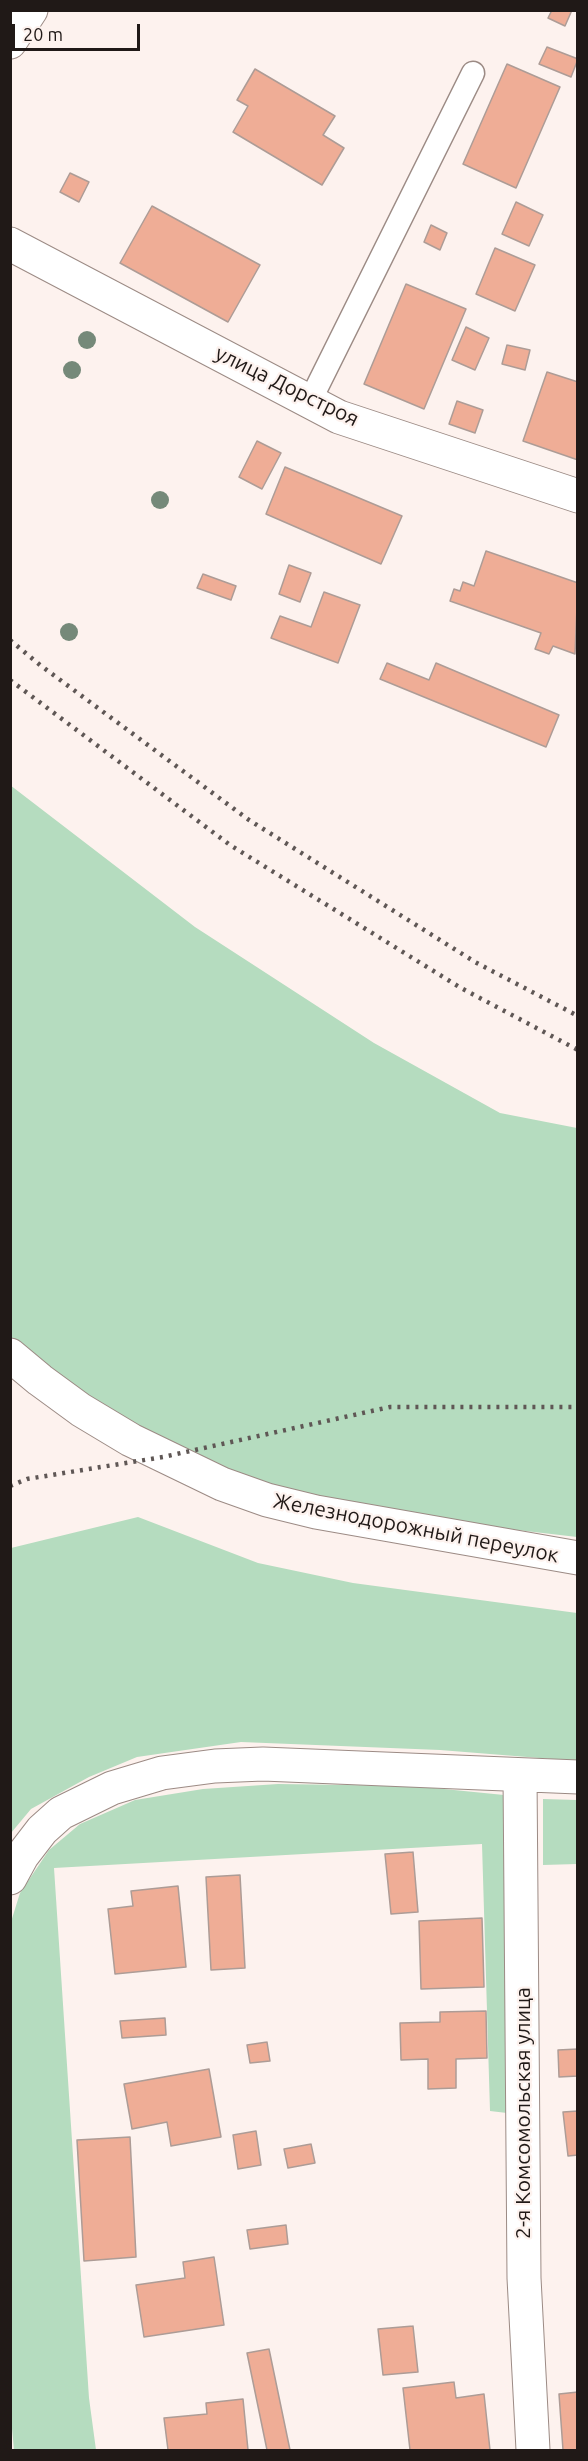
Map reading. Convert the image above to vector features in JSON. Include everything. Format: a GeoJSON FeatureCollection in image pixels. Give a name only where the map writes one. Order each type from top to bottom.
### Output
{"type":"FeatureCollection","features":[{"type":"Feature","properties":{"kind":"street"},"geometry":{"type":"LineString","coordinates":[[10,42],[31,10]]}},
{"type":"Feature","properties":{"kind":"street","name":"улица Дорстроя"},"geometry":{"type":"LineString","coordinates":[[10,244],[339,417],[578,496]]}},
{"type":"Feature","properties":{"kind":"street","name":"Железнодорожный переулок"},"geometry":{"type":"LineString","coordinates":[[10,1355],[81,1410],[147,1448],[222,1484],[267,1500],[316,1512],[578,1558]]}},
{"type":"Feature","properties":{"kind":"street"},"geometry":{"type":"LineString","coordinates":[[10,1878],[22,1856],[42,1830],[61,1813],[112,1788],[162,1773],[215,1766],[263,1764],[578,1778]]}},
{"type":"Feature","properties":{"kind":"street","name":"2-я Комсомольская улица"},"geometry":{"type":"LineString","coordinates":[[520,1775],[524,2278],[532,2451]]}},
{"type":"Feature","properties":{"kind":"lane"},"geometry":{"type":"LineString","coordinates":[[310,401],[473,73]]}},
{"type":"Feature","properties":{"kind":"green space"},"geometry":{"type":"Polygon","coordinates":[[[10,785],[195,927],[374,1043],[500,1113],[577,1128],[577,1537],[286,1503],[237,1490],[43,1369],[11,1337],[10,785]]]}},
{"type":"Feature","properties":{"kind":"green space"},"geometry":{"type":"Polygon","coordinates":[[[138,1517],[258,1563],[353,1583],[577,1613],[577,1761],[440,1750],[241,1742],[137,1757],[89,1777],[31,1809],[11,1833],[11,1548],[138,1517]]]}},
{"type":"Feature","properties":{"kind":"green space"},"geometry":{"type":"Polygon","coordinates":[[[278,1784],[414,1786],[504,1795],[507,2113],[490,2111],[482,1844],[54,1868],[89,2398],[96,2450],[14,2450],[10,2407],[10,1925],[20,1893],[49,1850],[80,1824],[135,1800],[203,1789],[278,1784]]]}},
{"type":"Feature","properties":{"kind":"green space"},"geometry":{"type":"Polygon","coordinates":[[[543,1799],[577,1800],[577,1864],[543,1865],[543,1799]]]}},
{"type":"Feature","properties":{"kind":"building"},"geometry":{"type":"Polygon","coordinates":[[[552,10],[572,10],[565,26],[548,18],[552,10]]]}},
{"type":"Feature","properties":{"kind":"building"},"geometry":{"type":"Polygon","coordinates":[[[547,47],[578,59],[571,77],[539,64],[547,47]]]}},
{"type":"Feature","properties":{"kind":"building"},"geometry":{"type":"Polygon","coordinates":[[[507,64],[560,87],[516,188],[463,164],[507,64]]]}},
{"type":"Feature","properties":{"kind":"building"},"geometry":{"type":"Polygon","coordinates":[[[255,69],[335,116],[323,135],[344,148],[322,185],[233,132],[248,106],[237,100],[255,69]]]}},
{"type":"Feature","properties":{"kind":"building"},"geometry":{"type":"Polygon","coordinates":[[[70,173],[89,182],[79,202],[60,192],[70,173]]]}},
{"type":"Feature","properties":{"kind":"building"},"geometry":{"type":"Polygon","coordinates":[[[516,202],[543,215],[529,246],[502,234],[516,202]]]}},
{"type":"Feature","properties":{"kind":"building"},"geometry":{"type":"Polygon","coordinates":[[[152,206],[260,265],[228,322],[120,263],[152,206]]]}},
{"type":"Feature","properties":{"kind":"building"},"geometry":{"type":"Polygon","coordinates":[[[431,225],[447,233],[440,250],[424,242],[431,225]]]}},
{"type":"Feature","properties":{"kind":"building"},"geometry":{"type":"Polygon","coordinates":[[[495,248],[535,265],[515,311],[476,294],[495,248]]]}},
{"type":"Feature","properties":{"kind":"building"},"geometry":{"type":"Polygon","coordinates":[[[406,284],[466,309],[424,409],[364,384],[406,284]]]}},
{"type":"Feature","properties":{"kind":"building"},"geometry":{"type":"Polygon","coordinates":[[[466,327],[489,338],[475,370],[452,360],[466,327]]]}},
{"type":"Feature","properties":{"kind":"building"},"geometry":{"type":"Polygon","coordinates":[[[507,345],[530,350],[525,370],[502,364],[507,345]]]}},
{"type":"Feature","properties":{"kind":"building"},"geometry":{"type":"Polygon","coordinates":[[[547,372],[578,382],[578,460],[523,441],[547,372]]]}},
{"type":"Feature","properties":{"kind":"building"},"geometry":{"type":"Polygon","coordinates":[[[457,401],[483,410],[475,433],[449,424],[457,401]]]}},
{"type":"Feature","properties":{"kind":"building"},"geometry":{"type":"Polygon","coordinates":[[[257,441],[281,453],[262,489],[239,477],[257,441]]]}},
{"type":"Feature","properties":{"kind":"building"},"geometry":{"type":"Polygon","coordinates":[[[285,467],[402,516],[381,564],[266,514],[285,467]]]}},
{"type":"Feature","properties":{"kind":"building"},"geometry":{"type":"Polygon","coordinates":[[[486,551],[578,583],[575,654],[553,646],[549,654],[535,649],[541,633],[450,601],[454,589],[460,591],[463,582],[474,586],[486,551]]]}},
{"type":"Feature","properties":{"kind":"building"},"geometry":{"type":"Polygon","coordinates":[[[289,565],[311,573],[300,602],[279,594],[289,565]]]}},
{"type":"Feature","properties":{"kind":"building"},"geometry":{"type":"Polygon","coordinates":[[[203,574],[236,586],[231,600],[197,588],[203,574]]]}},
{"type":"Feature","properties":{"kind":"building"},"geometry":{"type":"Polygon","coordinates":[[[324,592],[360,605],[338,663],[271,638],[280,616],[311,627],[324,592]]]}},
{"type":"Feature","properties":{"kind":"building"},"geometry":{"type":"Polygon","coordinates":[[[387,663],[429,680],[436,663],[559,715],[546,747],[380,679],[387,663]]]}},
{"type":"Feature","properties":{"kind":"building"},"geometry":{"type":"Polygon","coordinates":[[[413,1852],[418,1912],[391,1914],[385,1854],[413,1852]]]}},
{"type":"Feature","properties":{"kind":"building"},"geometry":{"type":"Polygon","coordinates":[[[240,1875],[245,1968],[211,1970],[206,1877],[240,1875]]]}},
{"type":"Feature","properties":{"kind":"building"},"geometry":{"type":"Polygon","coordinates":[[[178,1886],[186,1967],[115,1974],[108,1909],[133,1906],[131,1891],[178,1886]]]}},
{"type":"Feature","properties":{"kind":"building"},"geometry":{"type":"Polygon","coordinates":[[[482,1918],[484,1987],[421,1989],[419,1921],[482,1918]]]}},
{"type":"Feature","properties":{"kind":"building"},"geometry":{"type":"Polygon","coordinates":[[[486,2011],[487,2058],[456,2059],[456,2088],[428,2089],[428,2059],[401,2060],[400,2023],[440,2022],[440,2012],[486,2011]]]}},
{"type":"Feature","properties":{"kind":"building"},"geometry":{"type":"Polygon","coordinates":[[[165,2018],[166,2035],[122,2038],[120,2021],[165,2018]]]}},
{"type":"Feature","properties":{"kind":"building"},"geometry":{"type":"Polygon","coordinates":[[[267,2042],[270,2061],[250,2063],[247,2045],[267,2042]]]}},
{"type":"Feature","properties":{"kind":"building"},"geometry":{"type":"Polygon","coordinates":[[[578,2049],[578,2076],[559,2077],[558,2050],[578,2049]]]}},
{"type":"Feature","properties":{"kind":"building"},"geometry":{"type":"Polygon","coordinates":[[[209,2069],[221,2137],[171,2146],[167,2122],[132,2129],[124,2084],[209,2069]]]}},
{"type":"Feature","properties":{"kind":"building"},"geometry":{"type":"Polygon","coordinates":[[[578,2111],[578,2155],[568,2156],[563,2112],[578,2111]]]}},
{"type":"Feature","properties":{"kind":"building"},"geometry":{"type":"Polygon","coordinates":[[[256,2131],[261,2165],[238,2169],[233,2135],[256,2131]]]}},
{"type":"Feature","properties":{"kind":"building"},"geometry":{"type":"Polygon","coordinates":[[[130,2137],[136,2257],[84,2261],[77,2140],[130,2137]]]}},
{"type":"Feature","properties":{"kind":"building"},"geometry":{"type":"Polygon","coordinates":[[[311,2144],[315,2163],[288,2168],[284,2149],[311,2144]]]}},
{"type":"Feature","properties":{"kind":"building"},"geometry":{"type":"Polygon","coordinates":[[[286,2225],[288,2244],[250,2249],[247,2230],[286,2225]]]}},
{"type":"Feature","properties":{"kind":"building"},"geometry":{"type":"Polygon","coordinates":[[[214,2257],[224,2325],[144,2337],[136,2285],[185,2278],[183,2262],[214,2257]]]}},
{"type":"Feature","properties":{"kind":"building"},"geometry":{"type":"Polygon","coordinates":[[[413,2326],[418,2372],[383,2375],[378,2329],[413,2326]]]}},
{"type":"Feature","properties":{"kind":"building"},"geometry":{"type":"Polygon","coordinates":[[[269,2349],[290,2450],[267,2450],[247,2353],[269,2349]]]}},
{"type":"Feature","properties":{"kind":"building"},"geometry":{"type":"Polygon","coordinates":[[[454,2382],[456,2398],[484,2394],[490,2450],[410,2450],[403,2388],[454,2382]]]}},
{"type":"Feature","properties":{"kind":"building"},"geometry":{"type":"Polygon","coordinates":[[[578,2392],[578,2450],[563,2450],[559,2394],[578,2392]]]}},
{"type":"Feature","properties":{"kind":"building"},"geometry":{"type":"Polygon","coordinates":[[[243,2399],[248,2450],[168,2450],[164,2418],[207,2414],[206,2403],[243,2399]]]}},
{"type":"Feature","properties":{"kind":"railway"},"geometry":{"type":"LineString","coordinates":[[10,640],[40,665],[249,820],[475,962],[578,1016]]}},
{"type":"Feature","properties":{"kind":"railway"},"geometry":{"type":"LineString","coordinates":[[10,680],[230,845],[461,988],[578,1050]]}},
{"type":"Feature","properties":{"kind":"railway"},"geometry":{"type":"LineString","coordinates":[[10,1486],[27,1479],[163,1457],[390,1407],[578,1407]]}}]}
